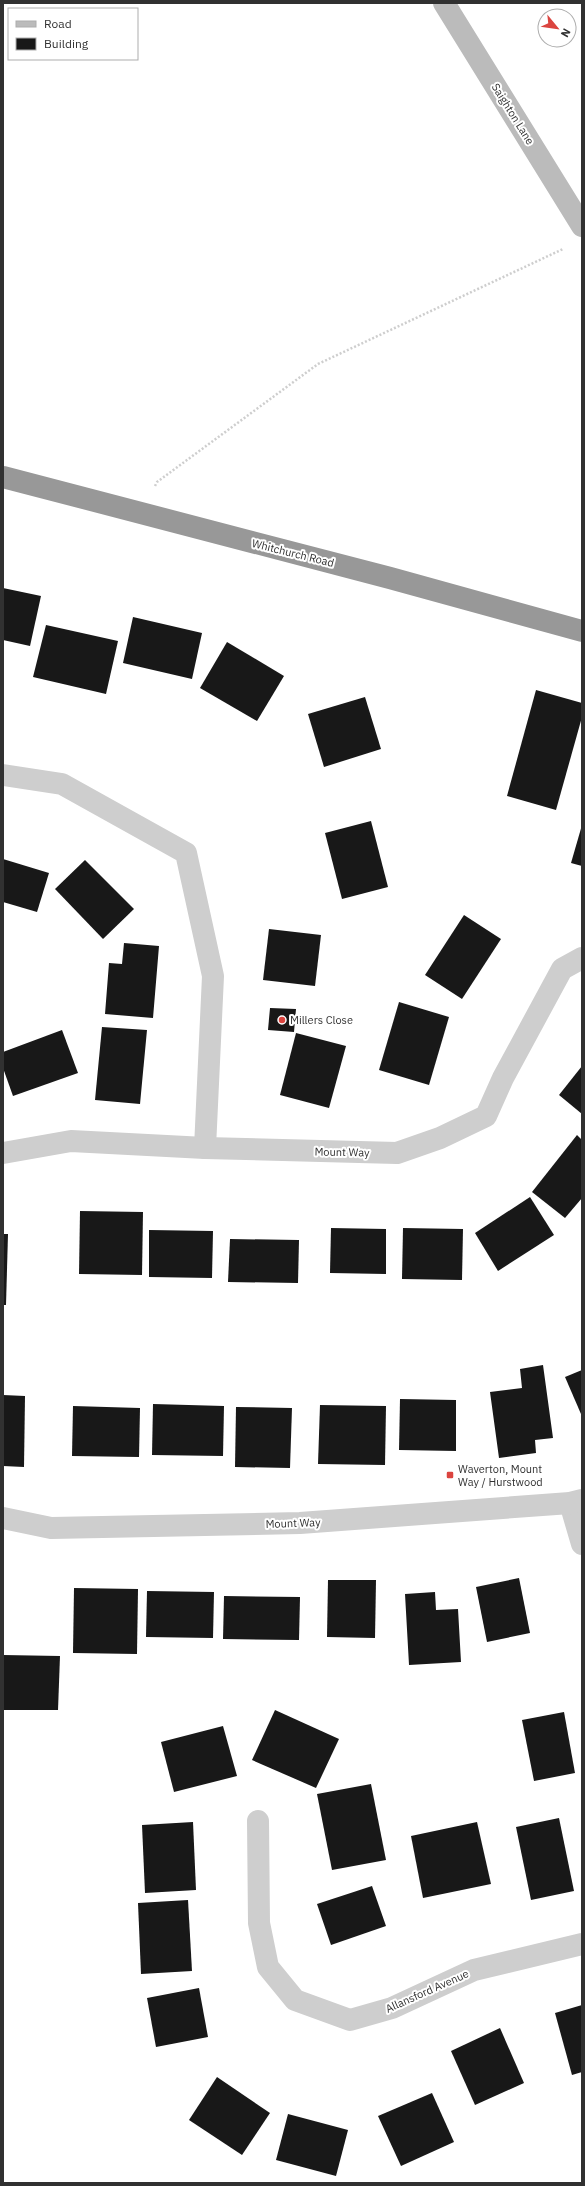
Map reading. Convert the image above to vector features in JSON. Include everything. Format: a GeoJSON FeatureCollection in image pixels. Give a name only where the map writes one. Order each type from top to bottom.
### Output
{"type":"FeatureCollection","features":[{"type":"Feature","properties":{"kind":"highway","name":"Whitchurch Road"},"geometry":{"type":"LineString","coordinates":[[3,477],[390,578],[582,631]]}},
{"type":"Feature","properties":{"kind":"street","name":"Saighton Lane"},"geometry":{"type":"LineString","coordinates":[[444,3],[582,226]]}},
{"type":"Feature","properties":{"kind":"street"},"geometry":{"type":"LineString","coordinates":[[3,775],[62,784],[186,853],[213,976],[205,1148]]}},
{"type":"Feature","properties":{"kind":"street","name":"Mount Way"},"geometry":{"type":"LineString","coordinates":[[3,1153],[71,1141],[205,1148],[397,1153],[440,1138],[486,1116],[503,1078],[562,968],[582,958]]}},
{"type":"Feature","properties":{"kind":"street"},"geometry":{"type":"LineString","coordinates":[[576,1501],[582,1544]]}},
{"type":"Feature","properties":{"kind":"street","name":"Mount Way"},"geometry":{"type":"LineString","coordinates":[[3,1518],[51,1528],[300,1523],[576,1501]]}},
{"type":"Feature","properties":{"kind":"street","name":"Allansford Avenue"},"geometry":{"type":"LineString","coordinates":[[258,1821],[259,1923],[268,1967],[295,2000],[350,2020],[392,2008],[474,1970],[582,1944]]}},
{"type":"Feature","properties":{"kind":"path"},"geometry":{"type":"LineString","coordinates":[[142,514],[157,482],[318,364],[568,247]]}},
{"type":"Feature","properties":{"kind":"building"},"geometry":{"type":"Polygon","coordinates":[[[3,588],[41,596],[30,646],[3,640],[3,588]]]}},
{"type":"Feature","properties":{"kind":"building"},"geometry":{"type":"Polygon","coordinates":[[[133,617],[202,633],[192,679],[123,663],[133,617]]]}},
{"type":"Feature","properties":{"kind":"building"},"geometry":{"type":"Polygon","coordinates":[[[46,625],[118,641],[106,694],[33,677],[46,625]]]}},
{"type":"Feature","properties":{"kind":"building"},"geometry":{"type":"Polygon","coordinates":[[[227,642],[284,676],[257,721],[200,688],[227,642]]]}},
{"type":"Feature","properties":{"kind":"building"},"geometry":{"type":"Polygon","coordinates":[[[536,690],[582,703],[582,717],[556,810],[507,796],[536,690]]]}},
{"type":"Feature","properties":{"kind":"building"},"geometry":{"type":"Polygon","coordinates":[[[365,697],[381,749],[324,767],[308,714],[365,697]]]}},
{"type":"Feature","properties":{"kind":"building"},"geometry":{"type":"Polygon","coordinates":[[[371,821],[388,887],[342,899],[325,833],[371,821]]]}},
{"type":"Feature","properties":{"kind":"building"},"geometry":{"type":"Polygon","coordinates":[[[582,825],[582,866],[571,863],[582,825]]]}},
{"type":"Feature","properties":{"kind":"building"},"geometry":{"type":"Polygon","coordinates":[[[3,859],[49,873],[37,912],[3,902],[3,859]]]}},
{"type":"Feature","properties":{"kind":"building"},"geometry":{"type":"Polygon","coordinates":[[[85,860],[134,909],[103,939],[55,889],[85,860]]]}},
{"type":"Feature","properties":{"kind":"building"},"geometry":{"type":"Polygon","coordinates":[[[464,915],[501,939],[462,999],[425,975],[464,915]]]}},
{"type":"Feature","properties":{"kind":"building"},"geometry":{"type":"Polygon","coordinates":[[[269,929],[321,935],[315,986],[263,980],[269,929]]]}},
{"type":"Feature","properties":{"kind":"building"},"geometry":{"type":"Polygon","coordinates":[[[124,943],[159,946],[153,1018],[105,1014],[109,963],[122,964],[124,943]]]}},
{"type":"Feature","properties":{"kind":"building"},"geometry":{"type":"Polygon","coordinates":[[[399,1002],[449,1017],[429,1085],[379,1070],[399,1002]]]}},
{"type":"Feature","properties":{"kind":"building","name":"Millers Close"},"geometry":{"type":"Polygon","coordinates":[[[270,1008],[296,1009],[294,1032],[268,1030],[270,1008]]]}},
{"type":"Feature","properties":{"kind":"building"},"geometry":{"type":"Polygon","coordinates":[[[102,1027],[147,1030],[140,1104],[95,1100],[102,1027]]]}},
{"type":"Feature","properties":{"kind":"building"},"geometry":{"type":"Polygon","coordinates":[[[62,1030],[78,1073],[13,1096],[3,1068],[3,1052],[62,1030]]]}},
{"type":"Feature","properties":{"kind":"building"},"geometry":{"type":"Polygon","coordinates":[[[296,1033],[346,1046],[329,1108],[280,1095],[296,1033]]]}},
{"type":"Feature","properties":{"kind":"building"},"geometry":{"type":"Polygon","coordinates":[[[582,1066],[582,1114],[559,1095],[582,1066]]]}},
{"type":"Feature","properties":{"kind":"building"},"geometry":{"type":"Polygon","coordinates":[[[577,1135],[582,1140],[582,1198],[565,1218],[532,1192],[577,1135]]]}},
{"type":"Feature","properties":{"kind":"building"},"geometry":{"type":"Polygon","coordinates":[[[530,1197],[554,1235],[498,1271],[475,1233],[530,1197]]]}},
{"type":"Feature","properties":{"kind":"building"},"geometry":{"type":"Polygon","coordinates":[[[80,1211],[143,1212],[142,1275],[79,1274],[80,1211]]]}},
{"type":"Feature","properties":{"kind":"building"},"geometry":{"type":"Polygon","coordinates":[[[331,1228],[386,1229],[386,1274],[330,1273],[331,1228]]]}},
{"type":"Feature","properties":{"kind":"building"},"geometry":{"type":"Polygon","coordinates":[[[403,1228],[463,1229],[462,1280],[402,1279],[403,1228]]]}},
{"type":"Feature","properties":{"kind":"building"},"geometry":{"type":"Polygon","coordinates":[[[149,1230],[213,1231],[212,1278],[149,1277],[149,1230]]]}},
{"type":"Feature","properties":{"kind":"building"},"geometry":{"type":"Polygon","coordinates":[[[3,1234],[8,1234],[6,1305],[3,1305],[3,1234]]]}},
{"type":"Feature","properties":{"kind":"building"},"geometry":{"type":"Polygon","coordinates":[[[230,1239],[299,1240],[298,1283],[228,1282],[230,1239]]]}},
{"type":"Feature","properties":{"kind":"building"},"geometry":{"type":"Polygon","coordinates":[[[543,1365],[553,1438],[535,1440],[536,1453],[499,1458],[490,1392],[522,1388],[520,1369],[543,1365]]]}},
{"type":"Feature","properties":{"kind":"building"},"geometry":{"type":"Polygon","coordinates":[[[582,1370],[582,1414],[581,1414],[565,1377],[582,1370]]]}},
{"type":"Feature","properties":{"kind":"building"},"geometry":{"type":"Polygon","coordinates":[[[3,1395],[25,1396],[24,1467],[3,1466],[3,1395]]]}},
{"type":"Feature","properties":{"kind":"building"},"geometry":{"type":"Polygon","coordinates":[[[400,1399],[456,1400],[456,1451],[399,1450],[400,1399]]]}},
{"type":"Feature","properties":{"kind":"building"},"geometry":{"type":"Polygon","coordinates":[[[153,1404],[224,1406],[223,1456],[152,1455],[153,1404]]]}},
{"type":"Feature","properties":{"kind":"building"},"geometry":{"type":"Polygon","coordinates":[[[320,1405],[386,1406],[385,1465],[318,1464],[320,1405]]]}},
{"type":"Feature","properties":{"kind":"building"},"geometry":{"type":"Polygon","coordinates":[[[73,1406],[140,1408],[139,1457],[72,1456],[73,1406]]]}},
{"type":"Feature","properties":{"kind":"building"},"geometry":{"type":"Polygon","coordinates":[[[236,1407],[292,1408],[290,1468],[235,1467],[236,1407]]]}},
{"type":"Feature","properties":{"kind":"building"},"geometry":{"type":"Polygon","coordinates":[[[519,1578],[530,1633],[487,1642],[476,1587],[519,1578]]]}},
{"type":"Feature","properties":{"kind":"building"},"geometry":{"type":"Polygon","coordinates":[[[328,1580],[376,1580],[375,1638],[327,1637],[328,1580]]]}},
{"type":"Feature","properties":{"kind":"building"},"geometry":{"type":"Polygon","coordinates":[[[74,1588],[138,1589],[137,1654],[73,1653],[74,1588]]]}},
{"type":"Feature","properties":{"kind":"building"},"geometry":{"type":"Polygon","coordinates":[[[147,1591],[214,1592],[213,1638],[146,1637],[147,1591]]]}},
{"type":"Feature","properties":{"kind":"building"},"geometry":{"type":"Polygon","coordinates":[[[435,1592],[436,1610],[458,1609],[461,1662],[409,1665],[405,1594],[435,1592]]]}},
{"type":"Feature","properties":{"kind":"building"},"geometry":{"type":"Polygon","coordinates":[[[224,1596],[300,1597],[299,1640],[223,1639],[224,1596]]]}},
{"type":"Feature","properties":{"kind":"building"},"geometry":{"type":"Polygon","coordinates":[[[3,1655],[60,1656],[58,1710],[3,1710],[3,1655]]]}},
{"type":"Feature","properties":{"kind":"building"},"geometry":{"type":"Polygon","coordinates":[[[275,1710],[339,1739],[316,1788],[252,1760],[275,1710]]]}},
{"type":"Feature","properties":{"kind":"building"},"geometry":{"type":"Polygon","coordinates":[[[564,1712],[575,1773],[534,1781],[522,1720],[564,1712]]]}},
{"type":"Feature","properties":{"kind":"building"},"geometry":{"type":"Polygon","coordinates":[[[223,1726],[237,1776],[174,1792],[161,1742],[223,1726]]]}},
{"type":"Feature","properties":{"kind":"building"},"geometry":{"type":"Polygon","coordinates":[[[371,1784],[386,1860],[332,1870],[317,1794],[371,1784]]]}},
{"type":"Feature","properties":{"kind":"building"},"geometry":{"type":"Polygon","coordinates":[[[559,1818],[574,1891],[531,1900],[516,1827],[559,1818]]]}},
{"type":"Feature","properties":{"kind":"building"},"geometry":{"type":"Polygon","coordinates":[[[193,1822],[196,1890],[145,1893],[142,1825],[193,1822]]]}},
{"type":"Feature","properties":{"kind":"building"},"geometry":{"type":"Polygon","coordinates":[[[477,1822],[491,1884],[423,1898],[411,1836],[477,1822]]]}},
{"type":"Feature","properties":{"kind":"building"},"geometry":{"type":"Polygon","coordinates":[[[372,1886],[386,1926],[331,1945],[317,1904],[372,1886]]]}},
{"type":"Feature","properties":{"kind":"building"},"geometry":{"type":"Polygon","coordinates":[[[188,1900],[192,1971],[141,1974],[138,1903],[188,1900]]]}},
{"type":"Feature","properties":{"kind":"building"},"geometry":{"type":"Polygon","coordinates":[[[199,1988],[208,2037],[156,2047],[147,1998],[199,1988]]]}},
{"type":"Feature","properties":{"kind":"building"},"geometry":{"type":"Polygon","coordinates":[[[582,2005],[582,2072],[572,2075],[555,2013],[582,2005]]]}},
{"type":"Feature","properties":{"kind":"building"},"geometry":{"type":"Polygon","coordinates":[[[500,2028],[524,2083],[475,2105],[451,2051],[500,2028]]]}},
{"type":"Feature","properties":{"kind":"building"},"geometry":{"type":"Polygon","coordinates":[[[217,2077],[270,2113],[242,2155],[189,2120],[217,2077]]]}},
{"type":"Feature","properties":{"kind":"building"},"geometry":{"type":"Polygon","coordinates":[[[432,2093],[454,2142],[401,2166],[378,2116],[432,2093]]]}},
{"type":"Feature","properties":{"kind":"building"},"geometry":{"type":"Polygon","coordinates":[[[288,2114],[348,2130],[336,2176],[276,2160],[288,2114]]]}},
{"type":"Feature","properties":{"kind":"place","name":"Millers Close"},"geometry":{"type":"Point","coordinates":[282,1020]}},
{"type":"Feature","properties":{"kind":"place","name":"Waverton, Mount Way / Hurstwood"},"geometry":{"type":"Point","coordinates":[450,1475]}}]}
